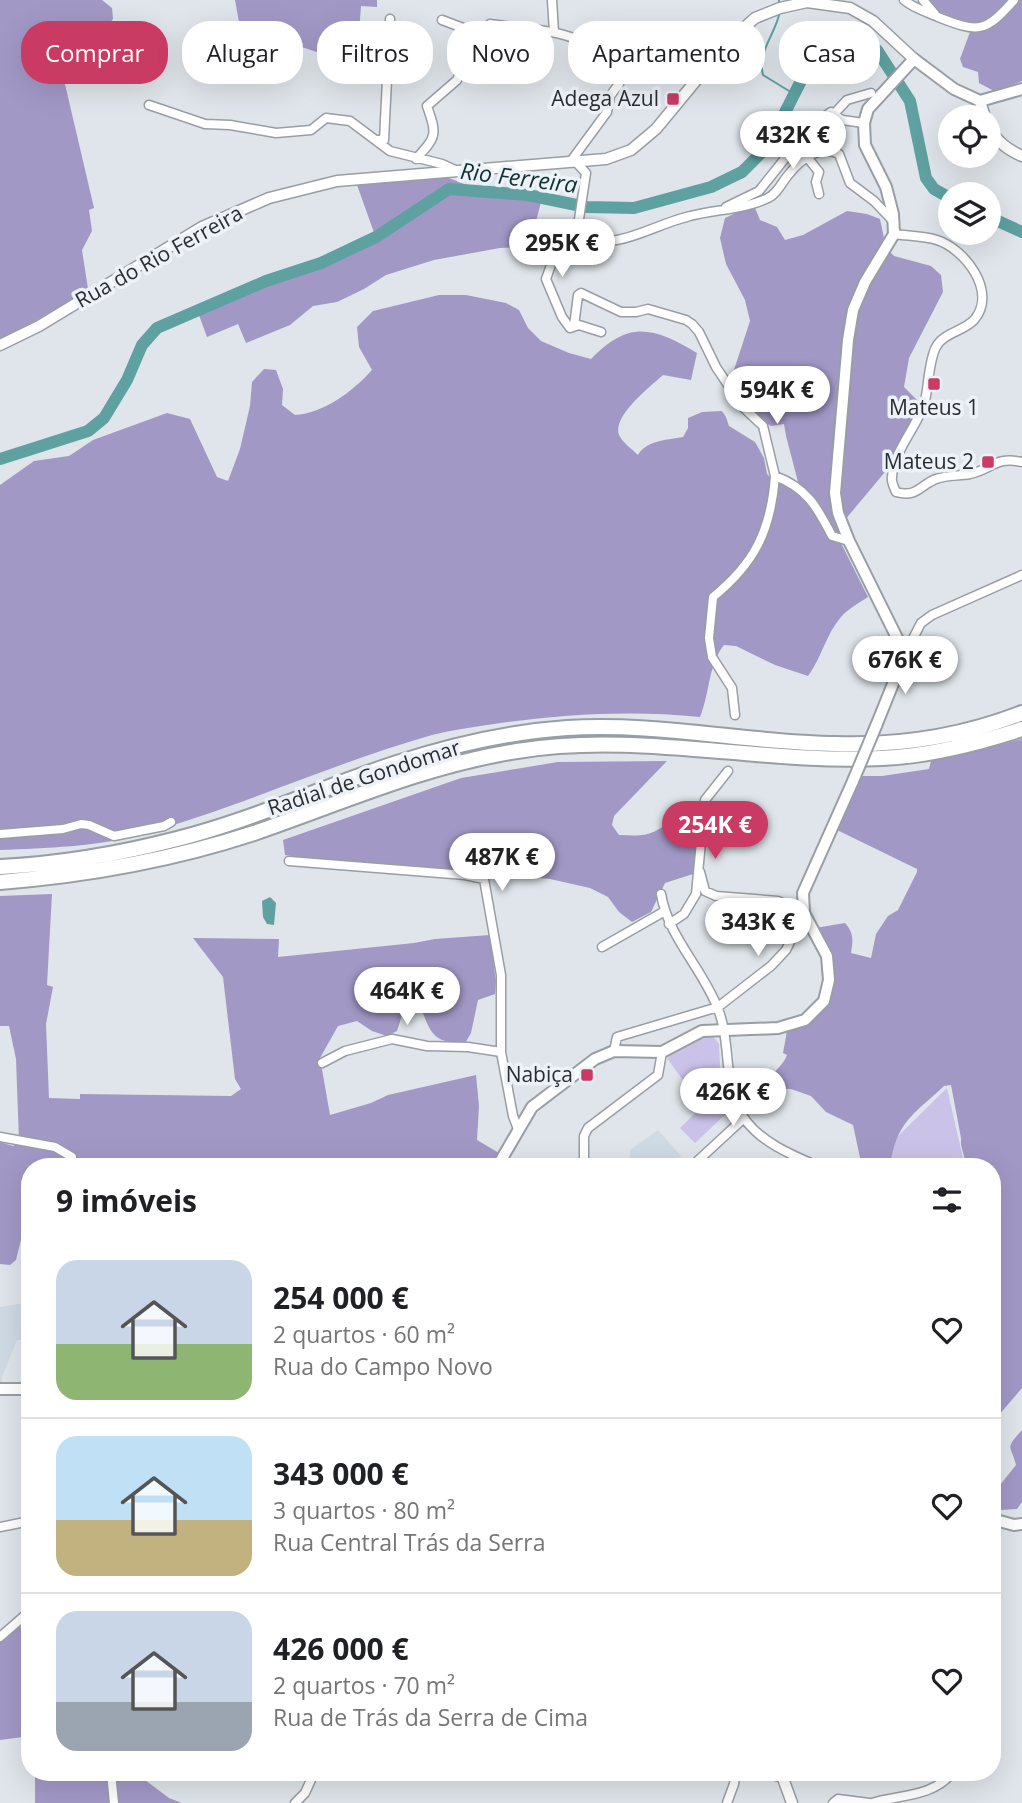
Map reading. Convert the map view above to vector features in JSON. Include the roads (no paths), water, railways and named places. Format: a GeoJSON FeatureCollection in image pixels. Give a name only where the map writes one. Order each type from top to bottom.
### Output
{"type":"FeatureCollection","features":[{"type":"Feature","properties":{"kind":"highway","name":"Radial de Gondomar"},"geometry":{"type":"LineString","coordinates":[[0,867],[88,859],[178,839],[260,813],[396,763],[451,747],[522,733],[625,726],[835,744],[887,743],[980,728],[1022,713]]}},
{"type":"Feature","properties":{"kind":"highway","name":"Radial de Gondomar"},"geometry":{"type":"LineString","coordinates":[[0,882],[108,870],[181,855],[254,833],[373,788],[425,772],[518,751],[557,746],[624,745],[690,747],[837,759],[884,758],[940,752],[984,742],[1022,729]]}},
{"type":"Feature","properties":{"kind":"main road"},"geometry":{"type":"LineString","coordinates":[[502,1158],[532,1107],[595,1059],[614,1051],[662,1052],[702,1031],[778,1028],[805,1020],[824,1001],[829,980],[827,956],[803,913],[803,893],[905,654],[849,541],[838,513],[835,493],[853,310],[865,282],[894,234],[886,187],[865,145],[864,122],[868,110],[911,63],[980,101],[1022,89]]}},
{"type":"Feature","properties":{"kind":"main road"},"geometry":{"type":"LineString","coordinates":[[0,1389],[21,1389]]}},
{"type":"Feature","properties":{"kind":"main road"},"geometry":{"type":"LineString","coordinates":[[1001,1521],[1014,1525],[1022,1524]]}},
{"type":"Feature","properties":{"kind":"street"},"geometry":{"type":"LineString","coordinates":[[552,0],[553,21]]}},
{"type":"Feature","properties":{"kind":"street"},"geometry":{"type":"LineString","coordinates":[[904,0],[964,28],[976,29],[991,23],[1014,0]]}},
{"type":"Feature","properties":{"kind":"street"},"geometry":{"type":"LineString","coordinates":[[923,0],[937,17]]}},
{"type":"Feature","properties":{"kind":"street","name":"Rua do Rio Ferreira"},"geometry":{"type":"LineString","coordinates":[[0,345],[40,326],[202,227],[269,198],[337,181],[607,159],[631,150],[656,129],[727,43],[755,18],[780,8],[807,2],[844,4],[860,12],[911,63]]}},
{"type":"Feature","properties":{"kind":"street"},"geometry":{"type":"LineString","coordinates":[[376,141],[384,140],[390,19]]}},
{"type":"Feature","properties":{"kind":"street"},"geometry":{"type":"LineString","coordinates":[[442,20],[447,22]]}},
{"type":"Feature","properties":{"kind":"street"},"geometry":{"type":"LineString","coordinates":[[554,32],[587,42],[604,57],[619,84],[610,96],[607,112],[573,161],[586,173],[576,239]]}},
{"type":"Feature","properties":{"kind":"street"},"geometry":{"type":"LineString","coordinates":[[416,159],[432,142],[435,127],[427,106],[452,84]]}},
{"type":"Feature","properties":{"kind":"street"},"geometry":{"type":"LineString","coordinates":[[834,114],[847,100],[871,93]]}},
{"type":"Feature","properties":{"kind":"street"},"geometry":{"type":"LineString","coordinates":[[980,101],[981,105]]}},
{"type":"Feature","properties":{"kind":"street"},"geometry":{"type":"LineString","coordinates":[[149,105],[205,124],[230,125],[276,133],[311,130],[326,118],[350,121],[390,151],[456,170]]}},
{"type":"Feature","properties":{"kind":"street"},"geometry":{"type":"LineString","coordinates":[[717,211],[759,191],[821,118],[831,112],[842,120],[864,122]]}},
{"type":"Feature","properties":{"kind":"street"},"geometry":{"type":"LineString","coordinates":[[1001,144],[1022,156]]}},
{"type":"Feature","properties":{"kind":"street"},"geometry":{"type":"LineString","coordinates":[[601,332],[579,325],[570,328],[562,317],[546,279],[557,248],[576,239],[619,241],[687,216],[727,211],[771,198],[790,172],[807,157],[823,150],[839,154],[850,183],[874,201],[894,222]]}},
{"type":"Feature","properties":{"kind":"street"},"geometry":{"type":"LineString","coordinates":[[807,157],[819,172],[816,182],[818,194]]}},
{"type":"Feature","properties":{"kind":"street"},"geometry":{"type":"LineString","coordinates":[[894,234],[938,241],[954,251],[976,272],[982,289],[976,318],[966,327],[943,339],[936,347],[925,402],[897,457],[891,480],[896,492],[907,495],[934,480],[984,470],[1007,458],[1022,462]]}},
{"type":"Feature","properties":{"kind":"street"},"geometry":{"type":"LineString","coordinates":[[574,326],[578,295],[581,293],[621,312],[648,309],[685,320],[699,332],[716,367],[744,408],[763,426],[775,476],[772,508],[766,530],[751,556],[738,574],[713,597],[709,638],[712,657],[732,688],[735,715]]}},
{"type":"Feature","properties":{"kind":"street"},"geometry":{"type":"LineString","coordinates":[[775,476],[811,498],[832,536],[849,541]]}},
{"type":"Feature","properties":{"kind":"street"},"geometry":{"type":"LineString","coordinates":[[905,654],[920,623],[932,615],[1022,575]]}},
{"type":"Feature","properties":{"kind":"street"},"geometry":{"type":"LineString","coordinates":[[669,924],[684,914],[696,894],[705,800],[728,771]]}},
{"type":"Feature","properties":{"kind":"street"},"geometry":{"type":"LineString","coordinates":[[0,834],[63,829],[81,824],[114,836],[164,827],[172,822]]}},
{"type":"Feature","properties":{"kind":"street"},"geometry":{"type":"LineString","coordinates":[[289,861],[465,874],[484,879],[501,975],[501,1052],[518,1129]]}},
{"type":"Feature","properties":{"kind":"street"},"geometry":{"type":"LineString","coordinates":[[614,1051],[617,1037],[718,1007],[771,966],[786,950],[803,913],[778,901],[716,896],[705,891],[700,872]]}},
{"type":"Feature","properties":{"kind":"street"},"geometry":{"type":"LineString","coordinates":[[661,894],[669,924],[689,953],[718,1007],[727,1042],[734,1101],[744,1118],[767,1140],[802,1158]]}},
{"type":"Feature","properties":{"kind":"street"},"geometry":{"type":"LineString","coordinates":[[601,947],[665,911]]}},
{"type":"Feature","properties":{"kind":"street"},"geometry":{"type":"LineString","coordinates":[[322,1063],[345,1051],[392,1039],[427,1046],[468,1047],[501,1052]]}},
{"type":"Feature","properties":{"kind":"street"},"geometry":{"type":"LineString","coordinates":[[584,1158],[584,1136],[588,1128],[658,1075],[662,1052]]}},
{"type":"Feature","properties":{"kind":"street"},"geometry":{"type":"LineString","coordinates":[[701,1158],[744,1118]]}},
{"type":"Feature","properties":{"kind":"street"},"geometry":{"type":"LineString","coordinates":[[0,1137],[55,1147],[72,1158]]}},
{"type":"Feature","properties":{"kind":"street"},"geometry":{"type":"LineString","coordinates":[[0,1527],[21,1523]]}},
{"type":"Feature","properties":{"kind":"street"},"geometry":{"type":"LineString","coordinates":[[0,1637],[21,1619]]}},
{"type":"Feature","properties":{"kind":"street"},"geometry":{"type":"LineString","coordinates":[[112,1781],[114,1803]]}},
{"type":"Feature","properties":{"kind":"street"},"geometry":{"type":"LineString","coordinates":[[295,1803],[306,1793],[311,1781]]}},
{"type":"Feature","properties":{"kind":"street"},"geometry":{"type":"LineString","coordinates":[[727,1803],[735,1781]]}},
{"type":"Feature","properties":{"kind":"street"},"geometry":{"type":"LineString","coordinates":[[784,1781],[792,1803]]}},
{"type":"Feature","properties":{"kind":"street"},"geometry":{"type":"LineString","coordinates":[[833,1803],[838,1799],[870,1803],[909,1797],[944,1781]]}},
{"type":"Feature","properties":{"kind":"water"},"geometry":{"type":"Polygon","coordinates":[[[270,897],[276,903],[274,925],[267,924],[263,917],[262,901],[270,897]]]}},
{"type":"Feature","properties":{"kind":"waterway"},"geometry":{"type":"LineString","coordinates":[[779,15],[762,59],[763,75],[794,94]]}},
{"type":"Feature","properties":{"kind":"waterway","name":"Rio Ferreira"},"geometry":{"type":"LineString","coordinates":[[0,459],[88,431],[104,418],[127,380],[142,345],[157,328],[266,281],[321,263],[376,237],[449,189],[528,195],[586,207],[634,208],[711,187],[742,172],[768,146],[812,59],[829,44],[857,42],[877,50],[910,101],[926,178],[938,191]]}},
{"type":"Feature","properties":{"kind":"waterway","name":"Rio Ferreira"},"geometry":{"type":"LineString","coordinates":[[1001,222],[1022,232]]}},
{"type":"Feature","properties":{"kind":"place","name":"Adega Azul"},"geometry":{"type":"Point","coordinates":[673,99]}},
{"type":"Feature","properties":{"kind":"place","name":"Mateus 1"},"geometry":{"type":"Point","coordinates":[934,384]}},
{"type":"Feature","properties":{"kind":"place","name":"Mateus 2"},"geometry":{"type":"Point","coordinates":[988,462]}},
{"type":"Feature","properties":{"kind":"place","name":"Nabiça"},"geometry":{"type":"Point","coordinates":[587,1075]}}]}
